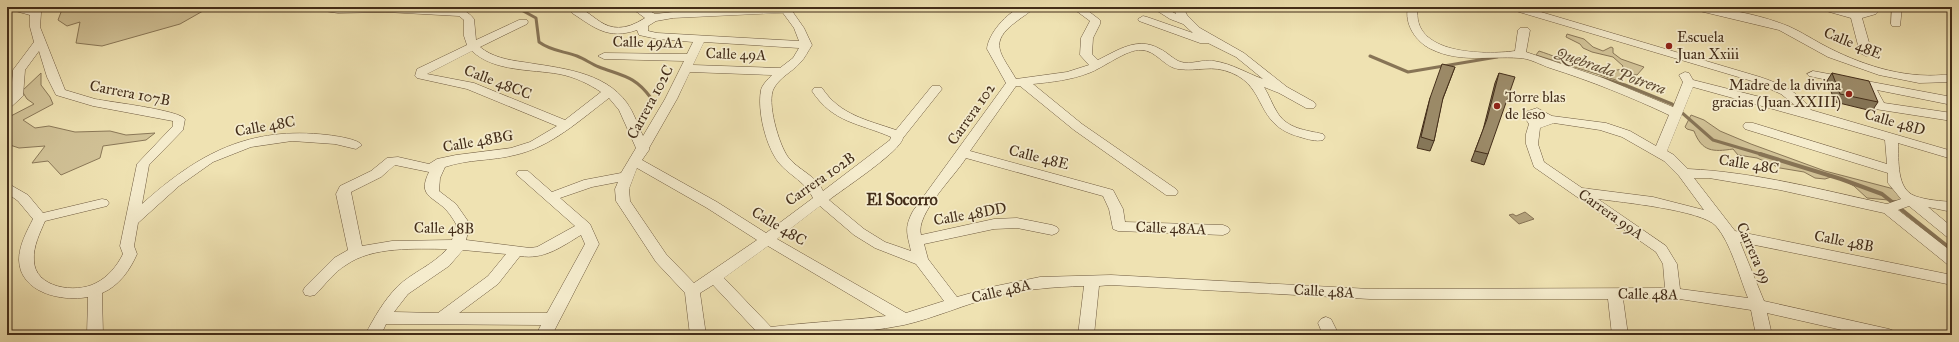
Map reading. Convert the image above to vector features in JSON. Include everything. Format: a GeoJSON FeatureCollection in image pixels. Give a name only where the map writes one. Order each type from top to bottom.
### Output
{"type":"FeatureCollection","features":[{"type":"Feature","properties":{"kind":"street"},"geometry":{"type":"LineString","coordinates":[[12,7],[37,10]]}},
{"type":"Feature","properties":{"kind":"street"},"geometry":{"type":"LineString","coordinates":[[318,7],[338,10],[380,9],[463,14]]}},
{"type":"Feature","properties":{"kind":"street"},"geometry":{"type":"LineString","coordinates":[[445,7],[463,14],[469,19],[469,37],[474,47],[500,61],[576,75],[608,93],[622,105],[639,156],[626,176],[622,189],[623,201],[661,258],[692,291],[698,335]]}},
{"type":"Feature","properties":{"kind":"street"},"geometry":{"type":"LineString","coordinates":[[635,7],[653,18]]}},
{"type":"Feature","properties":{"kind":"street"},"geometry":{"type":"LineString","coordinates":[[1029,7],[996,35],[992,43],[993,50],[1018,82],[1078,127],[1171,192]]}},
{"type":"Feature","properties":{"kind":"street"},"geometry":{"type":"LineString","coordinates":[[1076,7],[1095,20],[1095,24],[1087,38],[1086,56],[1097,66]]}},
{"type":"Feature","properties":{"kind":"street"},"geometry":{"type":"LineString","coordinates":[[1156,7],[1174,18],[1185,21],[1201,34],[1241,56],[1255,68],[1275,81],[1283,90]]}},
{"type":"Feature","properties":{"kind":"street"},"geometry":{"type":"LineString","coordinates":[[1178,7],[1185,21]]}},
{"type":"Feature","properties":{"kind":"street"},"geometry":{"type":"LineString","coordinates":[[1414,7],[1414,25],[1431,45],[1442,50],[1471,54],[1520,54],[1678,109],[1660,152],[1684,173]]}},
{"type":"Feature","properties":{"kind":"street"},"geometry":{"type":"LineString","coordinates":[[1513,7],[1756,79],[1788,93],[1801,104],[1807,113]]}},
{"type":"Feature","properties":{"kind":"street","name":"Calle 48E"},"geometry":{"type":"LineString","coordinates":[[1695,7],[1782,27],[1830,53],[1870,68],[1899,76],[1933,80],[1952,78]]}},
{"type":"Feature","properties":{"kind":"street"},"geometry":{"type":"LineString","coordinates":[[1823,7],[1868,14],[1878,7]]}},
{"type":"Feature","properties":{"kind":"street"},"geometry":{"type":"LineString","coordinates":[[1896,7],[1896,24]]}},
{"type":"Feature","properties":{"kind":"street"},"geometry":{"type":"LineString","coordinates":[[576,11],[609,32],[624,32],[642,25],[653,18],[672,15],[784,9],[799,28],[805,42],[797,60],[779,75],[767,89],[767,119],[776,147],[784,161],[815,187],[820,199],[864,236],[880,245],[921,260]]}},
{"type":"Feature","properties":{"kind":"street","name":"Carrera 107B"},"geometry":{"type":"LineString","coordinates":[[37,10],[34,22],[40,42],[49,62],[51,74],[60,92],[93,102],[179,119],[179,127],[143,164],[127,246],[130,254],[125,266],[115,277],[95,290]]}},
{"type":"Feature","properties":{"kind":"street"},"geometry":{"type":"LineString","coordinates":[[1856,11],[1866,53]]}},
{"type":"Feature","properties":{"kind":"street"},"geometry":{"type":"LineString","coordinates":[[1144,19],[1227,48]]}},
{"type":"Feature","properties":{"kind":"street"},"geometry":{"type":"LineString","coordinates":[[474,47],[522,22]]}},
{"type":"Feature","properties":{"kind":"street"},"geometry":{"type":"LineString","coordinates":[[642,25],[643,33],[647,35],[700,39],[805,42]]}},
{"type":"Feature","properties":{"kind":"street"},"geometry":{"type":"LineString","coordinates":[[1520,54],[1524,30]]}},
{"type":"Feature","properties":{"kind":"street","name":"Carrera 102C"},"geometry":{"type":"LineString","coordinates":[[639,156],[689,63],[700,39]]}},
{"type":"Feature","properties":{"kind":"street"},"geometry":{"type":"LineString","coordinates":[[7,104],[17,96],[20,70],[40,42]]}},
{"type":"Feature","properties":{"kind":"street"},"geometry":{"type":"LineString","coordinates":[[1018,82],[1074,73],[1097,66],[1136,46],[1156,49],[1167,59],[1177,65],[1210,64],[1224,67],[1251,79],[1283,90],[1310,105]]}},
{"type":"Feature","properties":{"kind":"street","name":"Calle 48CC"},"geometry":{"type":"LineString","coordinates":[[474,47],[421,71],[421,76],[470,86],[511,102],[538,115],[567,125]]}},
{"type":"Feature","properties":{"kind":"street","name":"Calle 49AA"},"geometry":{"type":"LineString","coordinates":[[604,56],[689,63]]}},
{"type":"Feature","properties":{"kind":"street","name":"Calle 49A"},"geometry":{"type":"LineString","coordinates":[[689,63],[779,75]]}},
{"type":"Feature","properties":{"kind":"street"},"geometry":{"type":"LineString","coordinates":[[1812,74],[1952,101]]}},
{"type":"Feature","properties":{"kind":"street","name":"Calle 48D"},"geometry":{"type":"LineString","coordinates":[[1678,109],[1687,78],[1952,155]]}},
{"type":"Feature","properties":{"kind":"street"},"geometry":{"type":"LineString","coordinates":[[1251,79],[1262,95],[1272,117],[1279,123],[1289,130],[1319,137]]}},
{"type":"Feature","properties":{"kind":"street","name":"Carrera 102"},"geometry":{"type":"LineString","coordinates":[[953,303],[921,260],[913,231],[916,217],[963,153],[969,141],[1018,82]]}},
{"type":"Feature","properties":{"kind":"street"},"geometry":{"type":"LineString","coordinates":[[1870,85],[1879,106],[1952,117]]}},
{"type":"Feature","properties":{"kind":"street","name":"Carrera 102B"},"geometry":{"type":"LineString","coordinates":[[692,291],[715,278],[820,199],[873,162],[896,141],[893,134],[936,89]]}},
{"type":"Feature","properties":{"kind":"street"},"geometry":{"type":"LineString","coordinates":[[818,91],[830,107],[844,116],[893,134]]}},
{"type":"Feature","properties":{"kind":"street","name":"Calle 48BG"},"geometry":{"type":"LineString","coordinates":[[356,252],[343,194],[345,189],[376,174],[392,161],[398,161],[424,168],[456,159],[513,152],[534,145],[567,125],[608,93]]}},
{"type":"Feature","properties":{"kind":"street","name":"Carrera 99A"},"geometry":{"type":"LineString","coordinates":[[1660,152],[1626,134],[1602,126],[1549,119],[1549,121],[1544,124],[1536,123],[1533,129],[1531,146],[1539,164],[1581,192],[1666,255],[1672,273],[1673,293]]}},
{"type":"Feature","properties":{"kind":"street"},"geometry":{"type":"LineString","coordinates":[[1749,126],[1892,170]]}},
{"type":"Feature","properties":{"kind":"street","name":"Calle 48C"},"geometry":{"type":"LineString","coordinates":[[132,221],[190,172],[209,159],[252,143],[286,137],[320,137],[356,144]]}},
{"type":"Feature","properties":{"kind":"street"},"geometry":{"type":"LineString","coordinates":[[1891,137],[1892,170],[1895,183],[1910,201],[1952,234]]}},
{"type":"Feature","properties":{"kind":"street","name":"Calle 48E"},"geometry":{"type":"LineString","coordinates":[[963,153],[1108,193],[1115,205],[1118,216],[1118,226]]}},
{"type":"Feature","properties":{"kind":"street","name":"Calle 48C"},"geometry":{"type":"LineString","coordinates":[[639,156],[766,239],[904,319]]}},
{"type":"Feature","properties":{"kind":"street"},"geometry":{"type":"LineString","coordinates":[[373,335],[381,318],[403,290],[444,262],[458,246],[463,224],[450,206],[441,198],[434,195],[430,187],[432,179],[442,162]]}},
{"type":"Feature","properties":{"kind":"street","name":"Calle 48C"},"geometry":{"type":"LineString","coordinates":[[1684,173],[1709,174],[1780,186],[1889,209]]}},
{"type":"Feature","properties":{"kind":"street","name":"Carrera 99"},"geometry":{"type":"LineString","coordinates":[[1684,173],[1730,235],[1758,304],[1764,335]]}},
{"type":"Feature","properties":{"kind":"street"},"geometry":{"type":"LineString","coordinates":[[523,174],[585,227],[592,244],[562,298],[544,335]]}},
{"type":"Feature","properties":{"kind":"street"},"geometry":{"type":"LineString","coordinates":[[551,197],[589,183],[626,176]]}},
{"type":"Feature","properties":{"kind":"street"},"geometry":{"type":"LineString","coordinates":[[7,187],[23,198],[40,218]]}},
{"type":"Feature","properties":{"kind":"street"},"geometry":{"type":"LineString","coordinates":[[1581,192],[1664,203],[1702,213],[1720,221]]}},
{"type":"Feature","properties":{"kind":"street"},"geometry":{"type":"LineString","coordinates":[[1889,209],[1910,201],[1952,206]]}},
{"type":"Feature","properties":{"kind":"street"},"geometry":{"type":"LineString","coordinates":[[40,218],[102,203]]}},
{"type":"Feature","properties":{"kind":"street"},"geometry":{"type":"LineString","coordinates":[[1889,209],[1952,260]]}},
{"type":"Feature","properties":{"kind":"street"},"geometry":{"type":"LineString","coordinates":[[40,218],[28,250],[27,266],[36,282],[55,292],[95,290],[95,335]]}},
{"type":"Feature","properties":{"kind":"street","name":"Calle 48DD"},"geometry":{"type":"LineString","coordinates":[[917,241],[994,224],[1017,223],[1052,230]]}},
{"type":"Feature","properties":{"kind":"street","name":"Calle 48AA"},"geometry":{"type":"LineString","coordinates":[[1118,226],[1223,230]]}},
{"type":"Feature","properties":{"kind":"street","name":"Calle 48B"},"geometry":{"type":"LineString","coordinates":[[310,291],[339,262],[356,252],[392,246],[424,244],[458,246],[474,245],[530,253],[540,252],[585,227]]}},
{"type":"Feature","properties":{"kind":"street","name":"Calle 48B"},"geometry":{"type":"LineString","coordinates":[[1730,235],[1952,280]]}},
{"type":"Feature","properties":{"kind":"street"},"geometry":{"type":"LineString","coordinates":[[442,318],[493,280],[517,250]]}},
{"type":"Feature","properties":{"kind":"street"},"geometry":{"type":"LineString","coordinates":[[715,278],[766,334]]}},
{"type":"Feature","properties":{"kind":"street"},"geometry":{"type":"LineString","coordinates":[[1086,335],[1092,281]]}},
{"type":"Feature","properties":{"kind":"street","name":"Calle 48A"},"geometry":{"type":"LineString","coordinates":[[766,334],[805,328],[851,326],[875,329],[953,303],[996,291],[1040,282],[1092,281],[1370,294],[1673,293],[1758,304],[1889,335]]}},
{"type":"Feature","properties":{"kind":"street"},"geometry":{"type":"LineString","coordinates":[[1614,293],[1620,335]]}},
{"type":"Feature","properties":{"kind":"street"},"geometry":{"type":"LineString","coordinates":[[381,318],[552,319]]}},
{"type":"Feature","properties":{"kind":"shaded area"},"geometry":{"type":"Polygon","coordinates":[[[63,7],[210,7],[180,24],[102,46],[76,43],[80,22],[67,26],[58,20],[63,7]]]}},
{"type":"Feature","properties":{"kind":"shaded area"},"geometry":{"type":"Polygon","coordinates":[[[1567,34],[1584,39],[1593,47],[1603,51],[1611,47],[1613,48],[1613,53],[1621,59],[1644,67],[1637,75],[1627,73],[1619,81],[1536,55],[1539,51],[1580,66],[1612,71],[1622,69],[1623,66],[1613,57],[1592,52],[1583,48],[1580,44],[1566,37],[1567,34]]]}},
{"type":"Feature","properties":{"kind":"shaded area"},"geometry":{"type":"Polygon","coordinates":[[[41,73],[41,85],[50,97],[53,104],[23,120],[35,128],[49,126],[75,132],[110,131],[126,135],[155,133],[146,140],[103,146],[100,158],[61,175],[48,161],[32,163],[45,146],[19,148],[7,144],[7,118],[34,104],[27,99],[22,91],[41,73]]]}},
{"type":"Feature","properties":{"kind":"shaded area"},"geometry":{"type":"Polygon","coordinates":[[[1691,115],[1704,120],[1720,131],[1751,144],[1825,171],[1894,189],[1903,197],[1899,201],[1867,198],[1854,186],[1841,179],[1831,177],[1825,179],[1815,178],[1804,172],[1780,168],[1757,158],[1738,155],[1733,149],[1709,149],[1701,143],[1694,131],[1685,127],[1691,115]]]}},
{"type":"Feature","properties":{"kind":"shaded area"},"geometry":{"type":"Polygon","coordinates":[[[1525,212],[1534,219],[1519,224],[1509,215],[1513,214],[1516,216],[1525,212]]]}},
{"type":"Feature","properties":{"kind":"building"},"geometry":{"type":"Polygon","coordinates":[[[1442,64],[1455,67],[1443,98],[1434,141],[1421,137],[1430,98],[1442,64]]]}},
{"type":"Feature","properties":{"kind":"building"},"geometry":{"type":"Polygon","coordinates":[[[1499,73],[1515,77],[1488,154],[1475,151],[1487,119],[1499,73]]]}},
{"type":"Feature","properties":{"kind":"building"},"geometry":{"type":"Polygon","coordinates":[[[1832,73],[1869,81],[1878,102],[1840,94],[1832,73]]]}},
{"type":"Feature","properties":{"kind":"waterway"},"geometry":{"type":"LineString","coordinates":[[516,7],[536,18],[539,42],[548,47],[577,56],[596,66],[622,75],[640,85],[651,98]]}},
{"type":"Feature","properties":{"kind":"waterway","name":"Quebrada Potrera"},"geometry":{"type":"LineString","coordinates":[[1370,56],[1408,72],[1497,57]]}},
{"type":"Feature","properties":{"kind":"waterway","name":"Quebrada Potrera"},"geometry":{"type":"LineString","coordinates":[[1601,78],[1625,85],[1672,104],[1713,140],[1764,155]]}},
{"type":"Feature","properties":{"kind":"waterway","name":"Quebrada Potrera"},"geometry":{"type":"LineString","coordinates":[[1760,154],[1841,179],[1882,194],[1952,250]]}},
{"type":"Feature","properties":{"kind":"place","name":"Escuela Juan Xxiii"},"geometry":{"type":"Point","coordinates":[1669,46]}},
{"type":"Feature","properties":{"kind":"place","name":"Madre de la divina gracias (Juan XXIII)"},"geometry":{"type":"Point","coordinates":[1849,94]}},
{"type":"Feature","properties":{"kind":"place","name":"Torre blas de leso"},"geometry":{"type":"Point","coordinates":[1497,106]}},
{"type":"Feature","properties":{"kind":"district","name":"El Socorro"},"geometry":{"type":"Point","coordinates":[902,199]}}]}
